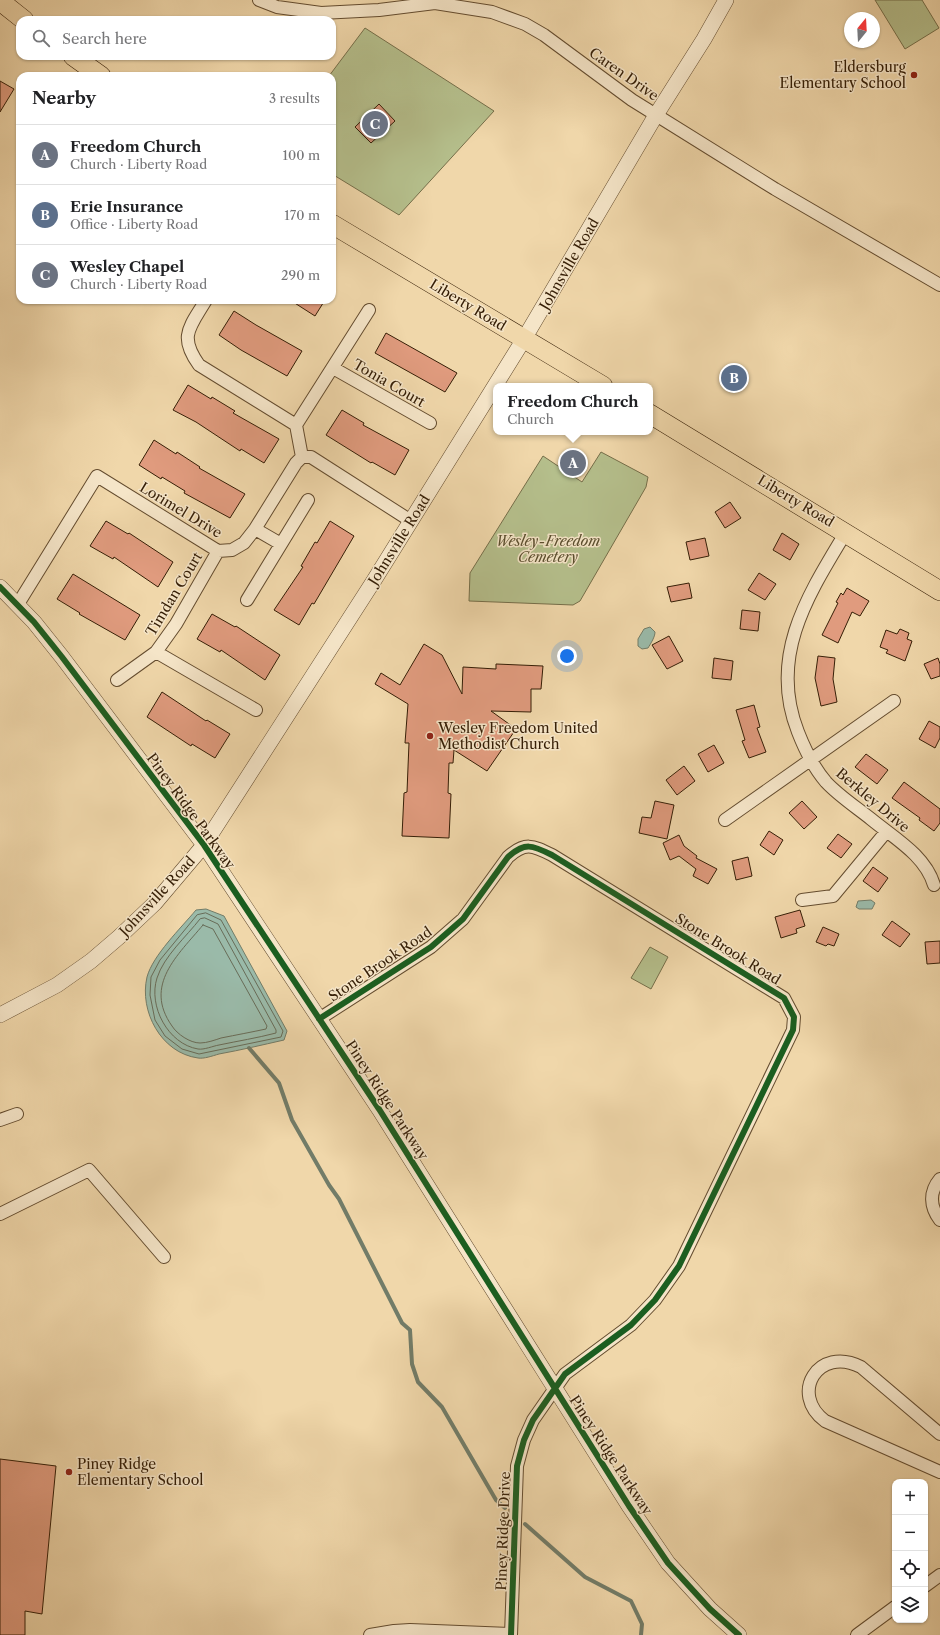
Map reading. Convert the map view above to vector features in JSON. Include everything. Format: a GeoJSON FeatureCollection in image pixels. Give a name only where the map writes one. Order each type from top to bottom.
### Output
{"type":"FeatureCollection","features":[{"type":"Feature","properties":{"kind":"main road"},"geometry":{"type":"LineString","coordinates":[[0,1],[19,16]]}},
{"type":"Feature","properties":{"kind":"main road"},"geometry":{"type":"LineString","coordinates":[[79,60],[95,72]]}},
{"type":"Feature","properties":{"kind":"main road","name":"Liberty Road"},"geometry":{"type":"LineString","coordinates":[[336,226],[598,383]]}},
{"type":"Feature","properties":{"kind":"main road","name":"Liberty Road"},"geometry":{"type":"LineString","coordinates":[[653,416],[846,532],[940,591]]}},
{"type":"Feature","properties":{"kind":"street","name":"Caren Drive"},"geometry":{"type":"LineString","coordinates":[[259,0],[277,7],[321,13],[379,10],[436,1],[492,12],[525,24],[544,35],[632,100],[775,189],[940,285]]}},
{"type":"Feature","properties":{"kind":"street","name":"Johnsville Road"},"geometry":{"type":"LineString","coordinates":[[497,383],[726,0]]}},
{"type":"Feature","properties":{"kind":"street"},"geometry":{"type":"LineString","coordinates":[[204,304],[187,334],[187,342],[199,365],[296,425],[302,457],[311,457],[411,521]]}},
{"type":"Feature","properties":{"kind":"street","name":"Tonia Court"},"geometry":{"type":"LineString","coordinates":[[296,425],[369,310]]}},
{"type":"Feature","properties":{"kind":"street","name":"Tonia Court"},"geometry":{"type":"LineString","coordinates":[[333,368],[430,423]]}},
{"type":"Feature","properties":{"kind":"street","name":"Johnsville Road"},"geometry":{"type":"LineString","coordinates":[[0,1015],[57,985],[120,938],[155,903],[204,845],[411,521],[493,389]]}},
{"type":"Feature","properties":{"kind":"street","name":"Lorimel Drive"},"geometry":{"type":"LineString","coordinates":[[18,604],[97,476],[218,551],[232,550],[244,543],[255,529],[296,463],[302,457]]}},
{"type":"Feature","properties":{"kind":"street"},"geometry":{"type":"LineString","coordinates":[[248,600],[308,500]]}},
{"type":"Feature","properties":{"kind":"street"},"geometry":{"type":"LineString","coordinates":[[255,529],[281,544]]}},
{"type":"Feature","properties":{"kind":"street","name":"Berkley Drive"},"geometry":{"type":"LineString","coordinates":[[846,532],[810,593],[797,622],[789,654],[787,673],[791,713],[803,746],[826,782],[886,832],[911,850],[931,874],[934,885]]}},
{"type":"Feature","properties":{"kind":"street","name":"Timdan Court"},"geometry":{"type":"LineString","coordinates":[[117,680],[156,652],[176,624],[218,551]]}},
{"type":"Feature","properties":{"kind":"street","name":"Piney Ridge Parkway"},"geometry":{"type":"LineString","coordinates":[[0,587],[18,604],[62,657],[204,845],[380,1109],[554,1390],[628,1506],[668,1563],[710,1609],[739,1635]]}},
{"type":"Feature","properties":{"kind":"street","name":"Timdan Court"},"geometry":{"type":"LineString","coordinates":[[156,652],[256,710]]}},
{"type":"Feature","properties":{"kind":"street"},"geometry":{"type":"LineString","coordinates":[[725,820],[894,701]]}},
{"type":"Feature","properties":{"kind":"street"},"geometry":{"type":"LineString","coordinates":[[802,900],[833,896],[886,832]]}},
{"type":"Feature","properties":{"kind":"street","name":"Stone Brook Road"},"geometry":{"type":"LineString","coordinates":[[319,1019],[431,947],[463,919],[508,857],[517,849],[528,845],[552,855],[784,998],[794,1017],[793,1030],[679,1266],[655,1300],[631,1325],[565,1374],[554,1390]]}},
{"type":"Feature","properties":{"kind":"street"},"geometry":{"type":"LineString","coordinates":[[0,1120],[17,1114]]}},
{"type":"Feature","properties":{"kind":"street"},"geometry":{"type":"LineString","coordinates":[[0,1214],[89,1170],[164,1256]]}},
{"type":"Feature","properties":{"kind":"street"},"geometry":{"type":"LineString","coordinates":[[940,1179],[934,1189],[931,1205],[940,1220]]}},
{"type":"Feature","properties":{"kind":"street"},"geometry":{"type":"LineString","coordinates":[[940,1434],[861,1367],[852,1362],[841,1360],[822,1366],[815,1372],[809,1390],[812,1408],[826,1422],[940,1472]]}},
{"type":"Feature","properties":{"kind":"street","name":"Piney Ridge Drive"},"geometry":{"type":"LineString","coordinates":[[511,1634],[517,1466],[524,1440],[533,1420],[554,1390]]}},
{"type":"Feature","properties":{"kind":"street"},"geometry":{"type":"LineString","coordinates":[[928,1584],[940,1575]]}},
{"type":"Feature","properties":{"kind":"street"},"geometry":{"type":"LineString","coordinates":[[857,1635],[872,1630],[892,1610]]}},
{"type":"Feature","properties":{"kind":"street"},"geometry":{"type":"LineString","coordinates":[[370,1635],[410,1630],[511,1634]]}},
{"type":"Feature","properties":{"kind":"green space"},"geometry":{"type":"Polygon","coordinates":[[[875,0],[922,0],[939,28],[905,49],[875,0]]]}},
{"type":"Feature","properties":{"kind":"green space"},"geometry":{"type":"Polygon","coordinates":[[[365,28],[494,111],[399,215],[336,176],[336,72],[332,72],[365,28]]]}},
{"type":"Feature","properties":{"kind":"green space","name":"Wesley-Freedom Cemetery"},"geometry":{"type":"Polygon","coordinates":[[[601,452],[648,477],[646,487],[580,601],[573,605],[469,601],[470,573],[543,456],[582,482],[601,452]]]}},
{"type":"Feature","properties":{"kind":"green space"},"geometry":{"type":"Polygon","coordinates":[[[650,947],[668,957],[651,989],[631,978],[650,947]]]}},
{"type":"Feature","properties":{"kind":"water"},"geometry":{"type":"Polygon","coordinates":[[[650,627],[655,632],[653,640],[648,648],[642,649],[638,646],[638,639],[644,629],[650,627]]]}},
{"type":"Feature","properties":{"kind":"water"},"geometry":{"type":"Polygon","coordinates":[[[871,900],[875,903],[872,909],[859,909],[856,907],[858,901],[871,900]]]}},
{"type":"Feature","properties":{"kind":"water"},"geometry":{"type":"Polygon","coordinates":[[[206,909],[224,916],[287,1031],[284,1040],[205,1058],[198,1058],[173,1048],[163,1039],[156,1028],[146,1003],[145,990],[150,969],[168,942],[196,910],[206,909]]]}},
{"type":"Feature","properties":{"kind":"building"},"geometry":{"type":"Polygon","coordinates":[[[0,81],[14,89],[0,112],[0,81]]]}},
{"type":"Feature","properties":{"kind":"building"},"geometry":{"type":"Polygon","coordinates":[[[379,104],[395,121],[371,143],[355,127],[379,104]]]}},
{"type":"Feature","properties":{"kind":"building"},"geometry":{"type":"Polygon","coordinates":[[[296,304],[322,304],[315,316],[296,304]]]}},
{"type":"Feature","properties":{"kind":"building"},"geometry":{"type":"Polygon","coordinates":[[[234,311],[302,351],[287,376],[241,350],[219,335],[234,311]]]}},
{"type":"Feature","properties":{"kind":"building"},"geometry":{"type":"Polygon","coordinates":[[[386,333],[457,373],[445,392],[375,353],[386,333]]]}},
{"type":"Feature","properties":{"kind":"building"},"geometry":{"type":"Polygon","coordinates":[[[188,385],[211,399],[212,397],[235,411],[233,413],[279,439],[264,463],[241,449],[240,451],[196,422],[173,410],[188,385]]]}},
{"type":"Feature","properties":{"kind":"building"},"geometry":{"type":"Polygon","coordinates":[[[342,410],[364,423],[363,425],[409,450],[395,475],[372,462],[371,463],[326,435],[342,410]]]}},
{"type":"Feature","properties":{"kind":"building"},"geometry":{"type":"Polygon","coordinates":[[[154,440],[176,454],[177,452],[200,467],[199,468],[245,494],[230,518],[184,493],[185,491],[162,477],[161,479],[139,465],[154,440]]]}},
{"type":"Feature","properties":{"kind":"building"},"geometry":{"type":"Polygon","coordinates":[[[730,502],[741,518],[725,528],[715,512],[730,502]]]}},
{"type":"Feature","properties":{"kind":"building"},"geometry":{"type":"Polygon","coordinates":[[[106,521],[128,534],[129,533],[173,562],[158,587],[114,557],[113,559],[90,546],[106,521]]]}},
{"type":"Feature","properties":{"kind":"building"},"geometry":{"type":"Polygon","coordinates":[[[330,521],[354,536],[314,604],[312,603],[299,625],[274,610],[303,567],[301,566],[315,542],[317,543],[330,521]]]}},
{"type":"Feature","properties":{"kind":"building"},"geometry":{"type":"Polygon","coordinates":[[[782,533],[799,544],[790,560],[773,550],[782,533]]]}},
{"type":"Feature","properties":{"kind":"building"},"geometry":{"type":"Polygon","coordinates":[[[705,538],[709,556],[690,560],[686,542],[705,538]]]}},
{"type":"Feature","properties":{"kind":"building"},"geometry":{"type":"Polygon","coordinates":[[[759,573],[776,584],[765,600],[748,590],[759,573]]]}},
{"type":"Feature","properties":{"kind":"building"},"geometry":{"type":"Polygon","coordinates":[[[73,574],[140,615],[125,640],[79,614],[80,613],[57,599],[73,574]]]}},
{"type":"Feature","properties":{"kind":"building"},"geometry":{"type":"Polygon","coordinates":[[[689,583],[692,598],[671,602],[667,587],[689,583]]]}},
{"type":"Feature","properties":{"kind":"building"},"geometry":{"type":"Polygon","coordinates":[[[847,588],[869,601],[860,616],[852,612],[838,643],[822,635],[838,603],[836,602],[841,593],[843,595],[847,588]]]}},
{"type":"Feature","properties":{"kind":"building"},"geometry":{"type":"Polygon","coordinates":[[[742,610],[760,612],[758,631],[740,629],[742,610]]]}},
{"type":"Feature","properties":{"kind":"building"},"geometry":{"type":"Polygon","coordinates":[[[212,614],[235,627],[236,626],[280,655],[265,680],[221,650],[220,652],[197,639],[212,614]]]}},
{"type":"Feature","properties":{"kind":"building"},"geometry":{"type":"Polygon","coordinates":[[[900,629],[909,633],[907,639],[912,641],[905,661],[886,653],[888,650],[880,647],[886,630],[897,634],[900,629]]]}},
{"type":"Feature","properties":{"kind":"building"},"geometry":{"type":"Polygon","coordinates":[[[669,636],[683,661],[667,669],[652,645],[669,636]]]}},
{"type":"Feature","properties":{"kind":"building","name":"Wesley Freedom United Methodist Church"},"geometry":{"type":"Polygon","coordinates":[[[424,644],[442,655],[462,694],[463,667],[496,669],[496,664],[543,666],[541,689],[531,689],[531,712],[491,711],[516,729],[487,771],[454,750],[453,763],[449,763],[448,793],[451,794],[449,838],[402,836],[404,793],[407,792],[409,743],[405,743],[408,704],[375,684],[381,673],[400,685],[424,644]]]}},
{"type":"Feature","properties":{"kind":"building"},"geometry":{"type":"Polygon","coordinates":[[[818,656],[835,658],[833,679],[837,702],[821,706],[815,678],[818,656]]]}},
{"type":"Feature","properties":{"kind":"building"},"geometry":{"type":"Polygon","coordinates":[[[714,658],[733,661],[731,680],[712,678],[714,658]]]}},
{"type":"Feature","properties":{"kind":"building"},"geometry":{"type":"Polygon","coordinates":[[[938,658],[940,664],[940,676],[931,679],[924,664],[938,658]]]}},
{"type":"Feature","properties":{"kind":"building"},"geometry":{"type":"Polygon","coordinates":[[[162,692],[206,721],[207,720],[230,734],[215,758],[192,744],[191,746],[147,717],[162,692]]]}},
{"type":"Feature","properties":{"kind":"building"},"geometry":{"type":"Polygon","coordinates":[[[754,705],[760,727],[757,728],[766,752],[749,758],[742,741],[745,740],[736,710],[754,705]]]}},
{"type":"Feature","properties":{"kind":"building"},"geometry":{"type":"Polygon","coordinates":[[[929,721],[940,727],[940,738],[935,748],[919,739],[929,721]]]}},
{"type":"Feature","properties":{"kind":"building"},"geometry":{"type":"Polygon","coordinates":[[[714,745],[724,763],[708,772],[698,754],[714,745]]]}},
{"type":"Feature","properties":{"kind":"building"},"geometry":{"type":"Polygon","coordinates":[[[866,754],[888,770],[877,784],[855,767],[866,754]]]}},
{"type":"Feature","properties":{"kind":"building"},"geometry":{"type":"Polygon","coordinates":[[[684,766],[695,781],[677,795],[666,780],[684,766]]]}},
{"type":"Feature","properties":{"kind":"building"},"geometry":{"type":"Polygon","coordinates":[[[904,782],[940,809],[940,823],[934,831],[919,820],[920,818],[892,798],[904,782]]]}},
{"type":"Feature","properties":{"kind":"building"},"geometry":{"type":"Polygon","coordinates":[[[655,801],[674,805],[667,839],[639,833],[642,817],[651,818],[655,801]]]}},
{"type":"Feature","properties":{"kind":"building"},"geometry":{"type":"Polygon","coordinates":[[[802,801],[817,817],[804,829],[789,813],[802,801]]]}},
{"type":"Feature","properties":{"kind":"building"},"geometry":{"type":"Polygon","coordinates":[[[769,831],[783,840],[774,855],[760,845],[769,831]]]}},
{"type":"Feature","properties":{"kind":"building"},"geometry":{"type":"Polygon","coordinates":[[[838,834],[852,844],[841,858],[827,848],[838,834]]]}},
{"type":"Feature","properties":{"kind":"building"},"geometry":{"type":"Polygon","coordinates":[[[679,835],[684,846],[697,856],[696,858],[717,869],[708,884],[693,876],[696,869],[679,856],[670,860],[663,843],[679,835]]]}},
{"type":"Feature","properties":{"kind":"building"},"geometry":{"type":"Polygon","coordinates":[[[748,857],[752,876],[736,880],[732,861],[748,857]]]}},
{"type":"Feature","properties":{"kind":"building"},"geometry":{"type":"Polygon","coordinates":[[[873,867],[888,878],[878,892],[863,881],[873,867]]]}},
{"type":"Feature","properties":{"kind":"building"},"geometry":{"type":"Polygon","coordinates":[[[800,910],[805,926],[796,929],[797,933],[781,938],[775,917],[800,910]]]}},
{"type":"Feature","properties":{"kind":"building"},"geometry":{"type":"Polygon","coordinates":[[[892,921],[910,934],[900,947],[882,935],[892,921]]]}},
{"type":"Feature","properties":{"kind":"building"},"geometry":{"type":"Polygon","coordinates":[[[823,927],[839,934],[834,946],[828,944],[826,946],[816,942],[823,927]]]}},
{"type":"Feature","properties":{"kind":"building"},"geometry":{"type":"Polygon","coordinates":[[[940,941],[940,963],[927,964],[925,942],[940,941]]]}},
{"type":"Feature","properties":{"kind":"building","name":"Piney Ridge Elementary School"},"geometry":{"type":"Polygon","coordinates":[[[0,1459],[56,1466],[42,1614],[25,1611],[25,1635],[0,1635],[0,1459]]]}},
{"type":"Feature","properties":{"kind":"waterway"},"geometry":{"type":"LineString","coordinates":[[249,1048],[279,1083],[292,1120],[329,1185],[339,1199],[402,1323],[410,1330],[412,1364],[418,1382],[442,1407],[496,1500],[505,1508]]}},
{"type":"Feature","properties":{"kind":"waterway"},"geometry":{"type":"LineString","coordinates":[[525,1524],[585,1577],[631,1601],[642,1624],[641,1635]]}},
{"type":"Feature","properties":{"kind":"cycle path"},"geometry":{"type":"LineString","coordinates":[[0,587],[34,622],[62,657],[204,845],[379,1109],[629,1506],[668,1563],[710,1609],[739,1635]]}},
{"type":"Feature","properties":{"kind":"cycle path"},"geometry":{"type":"LineString","coordinates":[[319,1019],[431,947],[463,919],[508,857],[524,847],[534,847],[552,855],[784,998],[794,1017],[793,1030],[679,1266],[655,1300],[631,1325],[565,1374],[533,1420],[524,1440],[517,1466],[511,1635]]}},
{"type":"Feature","properties":{"kind":"place","name":"Eldersburg Elementary School"},"geometry":{"type":"Point","coordinates":[914,75]}},
{"type":"Feature","properties":{"kind":"place","name":"Wesley Chapel"},"geometry":{"type":"Point","coordinates":[375,124]}},
{"type":"Feature","properties":{"kind":"place","name":"Erie Insurance"},"geometry":{"type":"Point","coordinates":[734,378]}},
{"type":"Feature","properties":{"kind":"place","name":"Freedom Church"},"geometry":{"type":"Point","coordinates":[573,463]}},
{"type":"Feature","properties":{"kind":"place","name":"Wesley Freedom United Methodist Church"},"geometry":{"type":"Point","coordinates":[430,736]}},
{"type":"Feature","properties":{"kind":"place","name":"Piney Ridge Elementary School"},"geometry":{"type":"Point","coordinates":[69,1472]}}]}
